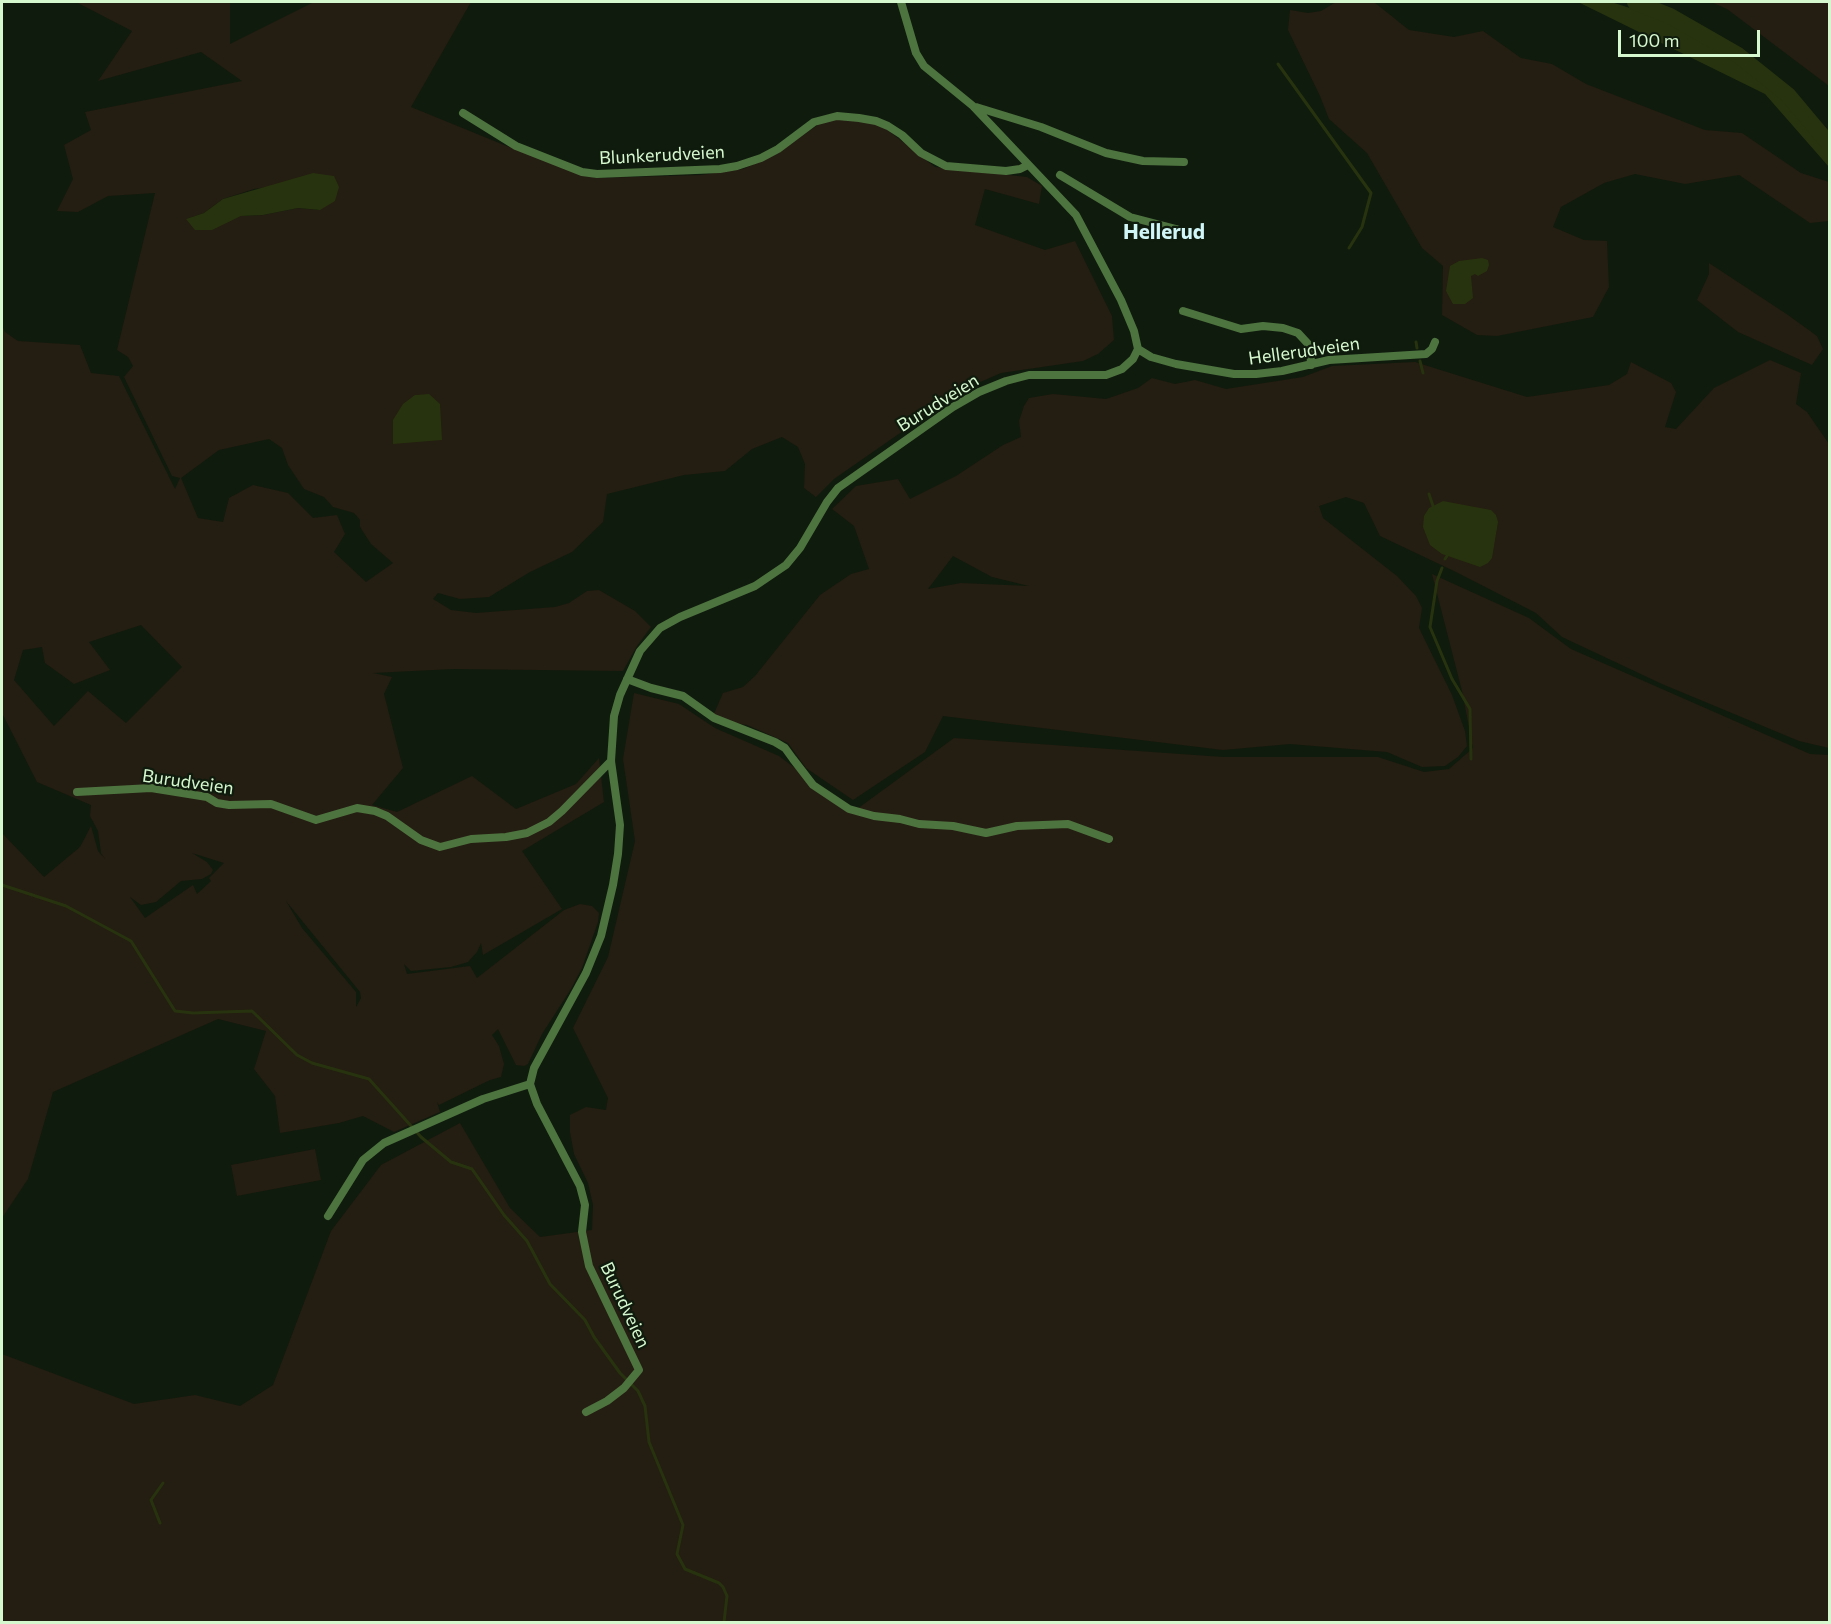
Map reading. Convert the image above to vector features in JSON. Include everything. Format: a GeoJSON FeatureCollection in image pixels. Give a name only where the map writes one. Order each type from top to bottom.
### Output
{"type":"FeatureCollection","features":[{"type":"Feature","properties":{"kind":"street"},"geometry":{"type":"LineString","coordinates":[[901,2],[916,53],[924,66],[974,106],[1076,215],[1121,300],[1134,331],[1138,349]]}},
{"type":"Feature","properties":{"kind":"street"},"geometry":{"type":"LineString","coordinates":[[974,106],[1106,153],[1143,161],[1184,162]]}},
{"type":"Feature","properties":{"kind":"street","name":"Blunkerudveien"},"geometry":{"type":"LineString","coordinates":[[463,113],[516,146],[582,172],[597,174],[720,169],[737,166],[761,158],[778,149],[814,122],[837,116],[876,121],[888,126],[902,135],[921,153],[946,166],[1006,171],[1028,165]]}},
{"type":"Feature","properties":{"kind":"street"},"geometry":{"type":"LineString","coordinates":[[1060,175],[1130,217],[1180,230]]}},
{"type":"Feature","properties":{"kind":"street"},"geometry":{"type":"LineString","coordinates":[[1183,311],[1241,329],[1263,326],[1283,328],[1298,333],[1310,346],[1311,365]]}},
{"type":"Feature","properties":{"kind":"street","name":"Hellerudveien"},"geometry":{"type":"LineString","coordinates":[[1138,349],[1151,357],[1176,364],[1234,374],[1282,371],[1329,360],[1426,354],[1435,342]]}},
{"type":"Feature","properties":{"kind":"street","name":"Burudveien"},"geometry":{"type":"LineString","coordinates":[[586,1412],[607,1401],[639,1370],[589,1266],[582,1232],[585,1205],[580,1186],[537,1104],[530,1084],[534,1068],[586,973],[604,926],[614,885],[620,825],[611,762],[614,716],[640,651],[660,628],[680,617],[755,586],[786,566],[800,548],[827,501],[838,488],[953,407],[979,392],[1029,375],[1106,375],[1122,369],[1133,359],[1138,349]]}},
{"type":"Feature","properties":{"kind":"street"},"geometry":{"type":"LineString","coordinates":[[627,679],[683,696],[714,718],[775,741],[789,753],[813,785],[849,809],[919,824],[953,826],[986,833],[1017,826],[1068,824],[1110,839]]}},
{"type":"Feature","properties":{"kind":"street","name":"Burudveien"},"geometry":{"type":"LineString","coordinates":[[77,792],[152,788],[207,797],[217,803],[229,805],[271,804],[316,820],[357,808],[387,816],[421,840],[440,847],[471,839],[506,837],[526,833],[549,822],[562,812],[611,762]]}},
{"type":"Feature","properties":{"kind":"street"},"geometry":{"type":"LineString","coordinates":[[328,1216],[363,1160],[384,1143],[483,1099],[530,1084]]}},
{"type":"Feature","properties":{"kind":"shaded area"},"geometry":{"type":"Polygon","coordinates":[[[76,2],[230,2],[230,44],[312,3],[471,2],[411,107],[504,145],[596,178],[701,175],[743,169],[777,154],[819,124],[840,118],[876,121],[935,167],[1027,177],[1042,186],[1039,204],[985,189],[975,225],[1045,250],[1075,241],[1112,316],[1114,340],[1098,354],[1083,361],[1001,373],[962,390],[834,479],[816,497],[804,488],[805,464],[798,447],[782,437],[752,449],[725,471],[684,475],[607,494],[603,522],[572,552],[530,572],[489,597],[460,599],[438,593],[433,599],[451,610],[476,613],[555,607],[569,603],[587,591],[599,590],[635,611],[651,627],[623,671],[453,669],[373,673],[392,677],[384,694],[403,768],[372,805],[397,812],[472,776],[516,809],[576,784],[599,758],[604,802],[522,851],[562,909],[483,955],[481,943],[468,962],[451,967],[411,971],[404,964],[407,974],[470,966],[477,978],[564,910],[580,904],[592,906],[599,913],[598,922],[582,968],[542,1034],[528,1064],[516,1065],[498,1029],[492,1035],[499,1046],[504,1064],[501,1077],[439,1105],[437,1102],[440,1112],[394,1132],[363,1116],[339,1123],[280,1133],[275,1096],[254,1069],[266,1031],[218,1019],[53,1092],[28,1179],[2,1218],[2,833],[44,877],[80,847],[91,826],[98,851],[105,859],[101,853],[98,831],[90,816],[91,805],[37,782],[2,713],[2,325],[5,332],[18,341],[80,345],[91,373],[119,376],[175,489],[180,478],[172,476],[124,377],[133,366],[128,357],[117,350],[155,193],[108,196],[78,212],[57,211],[73,179],[64,145],[91,130],[85,112],[242,81],[201,52],[98,81],[132,31],[76,2]],[[274,186],[254,189],[223,199],[204,213],[187,219],[231,220],[241,216],[263,215],[298,208],[320,210],[274,186]],[[269,439],[219,450],[181,478],[198,518],[223,522],[229,498],[253,485],[288,493],[313,518],[337,515],[345,534],[334,552],[366,582],[393,563],[371,544],[360,527],[360,520],[354,513],[333,507],[324,497],[304,489],[288,465],[282,448],[269,439]],[[141,625],[89,642],[110,670],[74,684],[45,663],[42,647],[23,650],[14,680],[54,726],[88,691],[126,723],[182,667],[141,625]],[[192,853],[207,862],[213,870],[211,874],[202,879],[181,881],[156,902],[141,905],[130,897],[145,918],[193,885],[197,894],[211,881],[209,878],[224,863],[192,853]],[[286,901],[302,928],[356,992],[356,1007],[361,998],[360,992],[286,901]]]}},
{"type":"Feature","properties":{"kind":"shaded area"},"geometry":{"type":"Polygon","coordinates":[[[1336,2],[1374,2],[1409,30],[1454,37],[1483,31],[1521,58],[1552,64],[1586,84],[1705,130],[1742,133],[1801,173],[1829,182],[1829,221],[1810,223],[1739,175],[1685,184],[1635,174],[1604,183],[1561,207],[1553,227],[1584,240],[1607,241],[1609,287],[1593,317],[1497,336],[1477,335],[1442,315],[1443,266],[1422,248],[1367,153],[1329,119],[1288,30],[1290,10],[1308,13],[1321,11],[1336,2]]]}},
{"type":"Feature","properties":{"kind":"shaded area"},"geometry":{"type":"Polygon","coordinates":[[[1578,2],[1611,2],[1671,21],[1764,79],[1829,142],[1829,167],[1765,94],[1578,2]]]}},
{"type":"Feature","properties":{"kind":"shaded area"},"geometry":{"type":"Polygon","coordinates":[[[1711,2],[1829,2],[1829,86],[1727,9],[1711,2]]]}},
{"type":"Feature","properties":{"kind":"shaded area"},"geometry":{"type":"Polygon","coordinates":[[[313,173],[334,176],[339,187],[335,201],[320,210],[298,208],[263,215],[241,216],[212,230],[195,230],[186,219],[204,213],[223,199],[313,173]]]}},
{"type":"Feature","properties":{"kind":"shaded area"},"geometry":{"type":"Polygon","coordinates":[[[1482,258],[1488,260],[1489,265],[1487,271],[1478,276],[1475,274],[1471,276],[1473,298],[1465,304],[1453,304],[1446,291],[1450,266],[1459,261],[1482,258]]]}},
{"type":"Feature","properties":{"kind":"shaded area"},"geometry":{"type":"Polygon","coordinates":[[[1709,263],[1817,336],[1823,349],[1812,365],[1738,332],[1697,300],[1709,274],[1709,263]]]}},
{"type":"Feature","properties":{"kind":"shaded area"},"geometry":{"type":"Polygon","coordinates":[[[1770,360],[1801,373],[1796,404],[1807,412],[1829,444],[1829,748],[1799,741],[1662,684],[1562,637],[1536,613],[1380,536],[1364,503],[1346,497],[1319,506],[1323,518],[1397,576],[1416,596],[1422,608],[1419,628],[1452,695],[1465,731],[1467,746],[1458,757],[1445,766],[1422,767],[1387,752],[1290,744],[1223,750],[943,716],[925,752],[853,800],[806,768],[788,743],[747,725],[713,716],[723,693],[743,687],[755,676],[820,595],[851,574],[869,569],[854,526],[832,509],[856,486],[898,479],[910,499],[956,476],[1003,445],[1021,437],[1019,421],[1029,398],[1053,394],[1106,399],[1138,388],[1152,378],[1175,384],[1195,380],[1226,389],[1303,377],[1332,366],[1415,362],[1527,397],[1609,385],[1627,374],[1631,362],[1671,383],[1676,392],[1665,427],[1676,429],[1714,388],[1770,360]],[[953,556],[928,589],[961,583],[1029,586],[992,577],[953,556]]]}},
{"type":"Feature","properties":{"kind":"shaded area"},"geometry":{"type":"Polygon","coordinates":[[[429,394],[440,404],[442,440],[393,444],[393,420],[403,404],[415,395],[429,394]]]}},
{"type":"Feature","properties":{"kind":"shaded area"},"geometry":{"type":"Polygon","coordinates":[[[1443,501],[1491,510],[1496,515],[1498,522],[1492,558],[1488,563],[1480,567],[1442,554],[1430,545],[1423,527],[1424,516],[1429,508],[1443,501]]]}},
{"type":"Feature","properties":{"kind":"shaded area"},"geometry":{"type":"Polygon","coordinates":[[[1432,574],[1529,618],[1571,649],[1810,754],[1829,755],[1829,1622],[2,1622],[2,1354],[134,1404],[195,1395],[240,1406],[273,1385],[331,1231],[381,1165],[460,1123],[510,1208],[540,1237],[592,1230],[593,1205],[588,1183],[574,1154],[570,1115],[586,1107],[606,1110],[608,1098],[573,1028],[608,957],[635,841],[623,759],[634,693],[679,704],[715,728],[779,756],[853,812],[954,738],[1223,757],[1378,757],[1424,772],[1449,769],[1473,748],[1462,691],[1432,574]]]}},
{"type":"Feature","properties":{"kind":"shaded area"},"geometry":{"type":"Polygon","coordinates":[[[315,1149],[321,1180],[237,1196],[231,1165],[315,1149]]]}},
{"type":"Feature","properties":{"kind":"waterway"},"geometry":{"type":"LineString","coordinates":[[1635,2],[1670,16],[1738,55],[1788,95],[1830,145]]}},
{"type":"Feature","properties":{"kind":"waterway"},"geometry":{"type":"LineString","coordinates":[[1278,64],[1371,193],[1362,227],[1349,248]]}},
{"type":"Feature","properties":{"kind":"waterway"},"geometry":{"type":"LineString","coordinates":[[1416,342],[1417,348]]}},
{"type":"Feature","properties":{"kind":"waterway"},"geometry":{"type":"LineString","coordinates":[[1420,361],[1423,373]]}},
{"type":"Feature","properties":{"kind":"waterway"},"geometry":{"type":"LineString","coordinates":[[1429,494],[1433,506]]}},
{"type":"Feature","properties":{"kind":"waterway"},"geometry":{"type":"LineString","coordinates":[[1442,568],[1437,581],[1430,627],[1452,679],[1470,709],[1471,759]]}},
{"type":"Feature","properties":{"kind":"waterway"},"geometry":{"type":"LineString","coordinates":[[2,885],[66,906],[131,941],[175,1011],[193,1013],[252,1011],[297,1055],[312,1063],[369,1079],[421,1137],[451,1162],[472,1169],[504,1215],[527,1241],[550,1284],[585,1320],[594,1337],[620,1373],[638,1391],[645,1406],[649,1442],[683,1525],[677,1554],[685,1569],[719,1583],[723,1587],[727,1596],[724,1622]]}},
{"type":"Feature","properties":{"kind":"waterway"},"geometry":{"type":"LineString","coordinates":[[160,1523],[151,1500],[163,1483]]}},
{"type":"Feature","properties":{"kind":"district","name":"Hellerud"},"geometry":{"type":"Point","coordinates":[1164,232]}}]}
